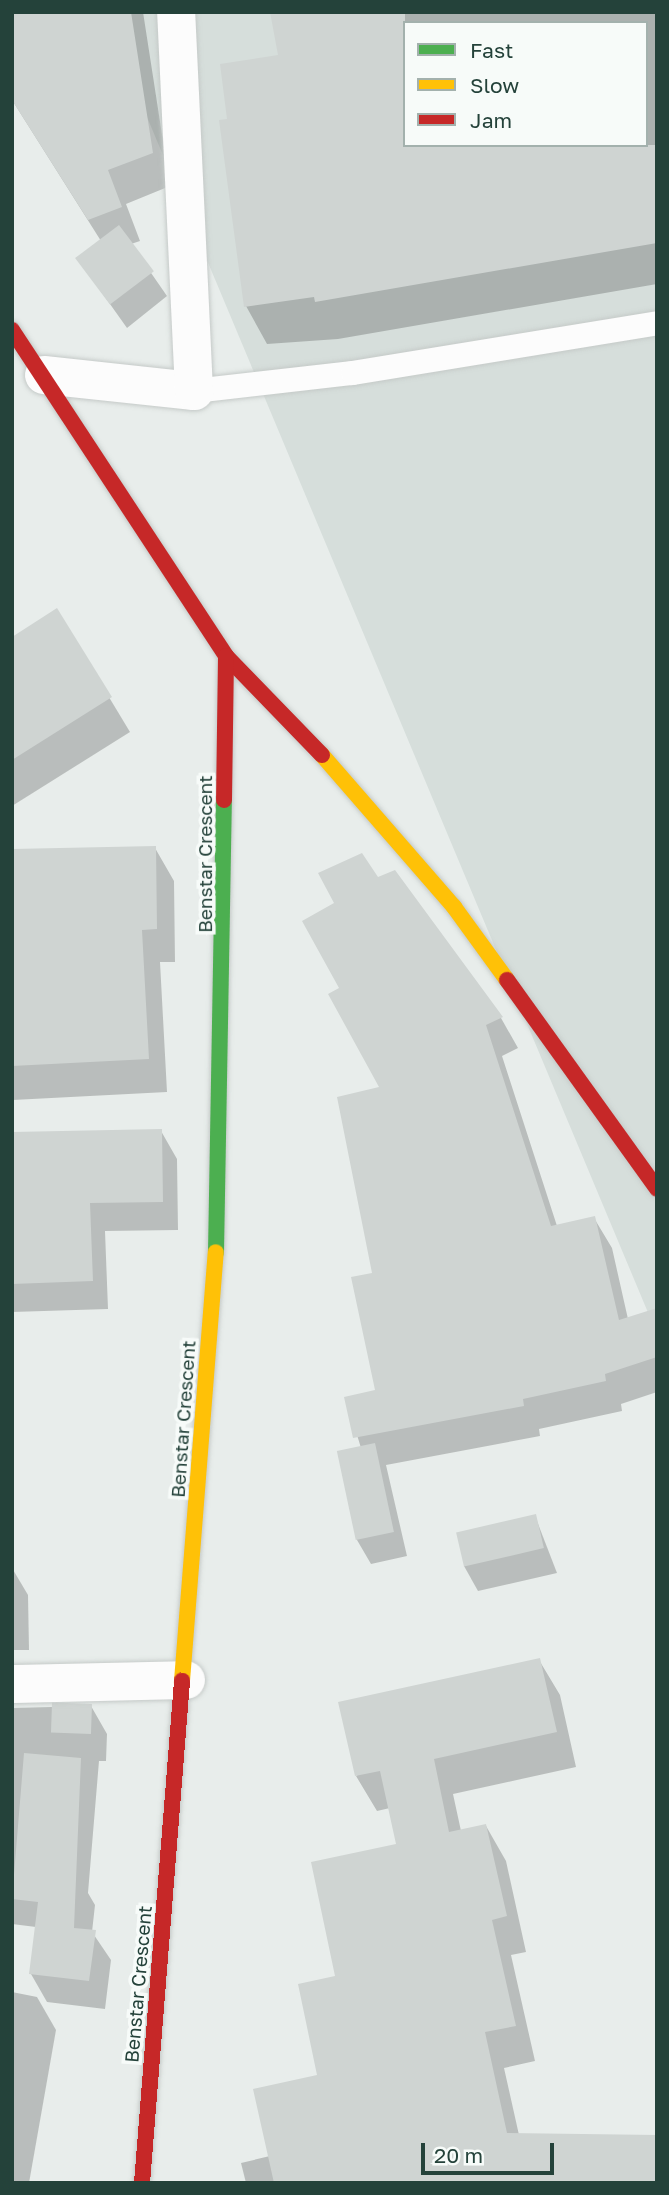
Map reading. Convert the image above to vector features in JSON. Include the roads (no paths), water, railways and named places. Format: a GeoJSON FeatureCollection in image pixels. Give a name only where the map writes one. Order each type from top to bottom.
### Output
{"type":"FeatureCollection","features":[{"type":"Feature","properties":{"kind":"street"},"geometry":{"type":"LineString","coordinates":[[44,375],[194,391],[176,12]]}},
{"type":"Feature","properties":{"kind":"street"},"geometry":{"type":"LineString","coordinates":[[12,330],[226,656],[353,788],[454,907],[657,1189]]}},
{"type":"Feature","properties":{"kind":"street","name":"Benstar Crescent"},"geometry":{"type":"LineString","coordinates":[[142,2183],[186,1680],[219,1220],[226,656]]}},
{"type":"Feature","properties":{"kind":"street"},"geometry":{"type":"LineString","coordinates":[[12,1684],[186,1680]]}},
{"type":"Feature","properties":{"kind":"lane"},"geometry":{"type":"LineString","coordinates":[[194,391],[353,373],[657,324]]}}]}
